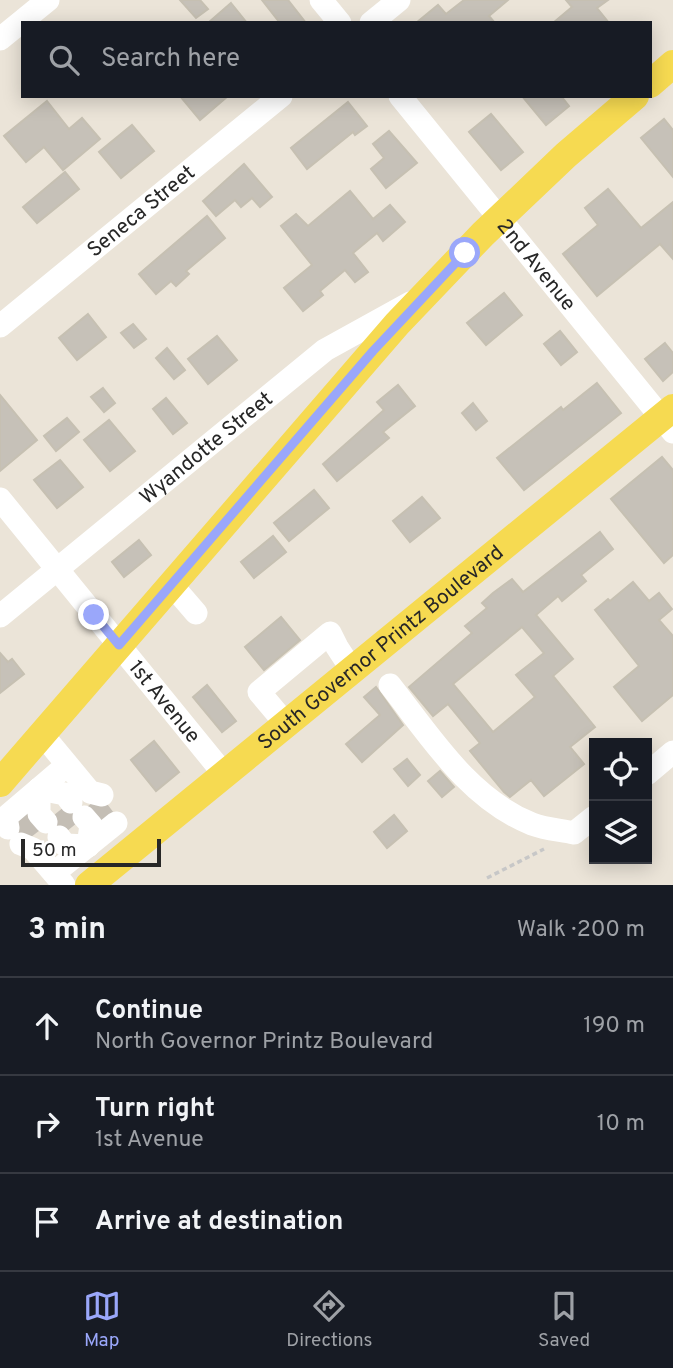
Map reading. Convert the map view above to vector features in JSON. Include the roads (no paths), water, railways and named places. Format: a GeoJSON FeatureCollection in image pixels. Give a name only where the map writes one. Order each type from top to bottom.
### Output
{"type":"FeatureCollection","features":[{"type":"Feature","properties":{"kind":"main road"},"geometry":{"type":"LineString","coordinates":[[652,81],[673,64]]}},
{"type":"Feature","properties":{"kind":"main road"},"geometry":{"type":"LineString","coordinates":[[0,783],[304,428],[422,297],[499,218],[633,98]]}},
{"type":"Feature","properties":{"kind":"main road","name":"South Governor Printz Boulevard"},"geometry":{"type":"LineString","coordinates":[[89,885],[352,670],[669,419]]}},
{"type":"Feature","properties":{"kind":"street"},"geometry":{"type":"LineString","coordinates":[[22,21],[48,0]]}},
{"type":"Feature","properties":{"kind":"street"},"geometry":{"type":"LineString","coordinates":[[321,0],[338,21]]}},
{"type":"Feature","properties":{"kind":"street"},"geometry":{"type":"LineString","coordinates":[[373,21],[399,0]]}},
{"type":"Feature","properties":{"kind":"street"},"geometry":{"type":"LineString","coordinates":[[0,39],[21,22]]}},
{"type":"Feature","properties":{"kind":"street","name":"Seneca Street"},"geometry":{"type":"LineString","coordinates":[[0,327],[279,98]]}},
{"type":"Feature","properties":{"kind":"street","name":"2nd Avenue"},"geometry":{"type":"LineString","coordinates":[[402,98],[669,419]]}},
{"type":"Feature","properties":{"kind":"street","name":"Wyandotte Street"},"geometry":{"type":"LineString","coordinates":[[0,616],[325,350],[422,297]]}},
{"type":"Feature","properties":{"kind":"street","name":"1st Avenue"},"geometry":{"type":"LineString","coordinates":[[0,499],[224,774]]}},
{"type":"Feature","properties":{"kind":"street"},"geometry":{"type":"LineString","coordinates":[[171,584],[196,613]]}},
{"type":"Feature","properties":{"kind":"street"},"geometry":{"type":"LineString","coordinates":[[286,724],[259,692],[330,633],[352,670]]}},
{"type":"Feature","properties":{"kind":"street"},"geometry":{"type":"LineString","coordinates":[[390,685],[457,771],[503,809],[533,824],[574,833],[589,821]]}},
{"type":"Feature","properties":{"kind":"street"},"geometry":{"type":"LineString","coordinates":[[42,734],[67,765],[59,819],[59,879]]}},
{"type":"Feature","properties":{"kind":"street"},"geometry":{"type":"LineString","coordinates":[[652,770],[673,752]]}},
{"type":"Feature","properties":{"kind":"street"},"geometry":{"type":"LineString","coordinates":[[67,765],[39,789],[39,814],[137,846]]}},
{"type":"Feature","properties":{"kind":"street"},"geometry":{"type":"LineString","coordinates":[[39,789],[59,819],[88,846]]}},
{"type":"Feature","properties":{"kind":"street"},"geometry":{"type":"LineString","coordinates":[[39,789],[65,794],[59,819],[65,845],[88,846]]}},
{"type":"Feature","properties":{"kind":"street"},"geometry":{"type":"LineString","coordinates":[[59,879],[88,846]]}},
{"type":"Feature","properties":{"kind":"tunnel"},"geometry":{"type":"LineString","coordinates":[[92,803],[104,819]]}},
{"type":"Feature","properties":{"kind":"tunnel"},"geometry":{"type":"LineString","coordinates":[[59,811],[72,827]]}},
{"type":"Feature","properties":{"kind":"tunnel"},"geometry":{"type":"LineString","coordinates":[[18,820],[31,837]]}}]}
